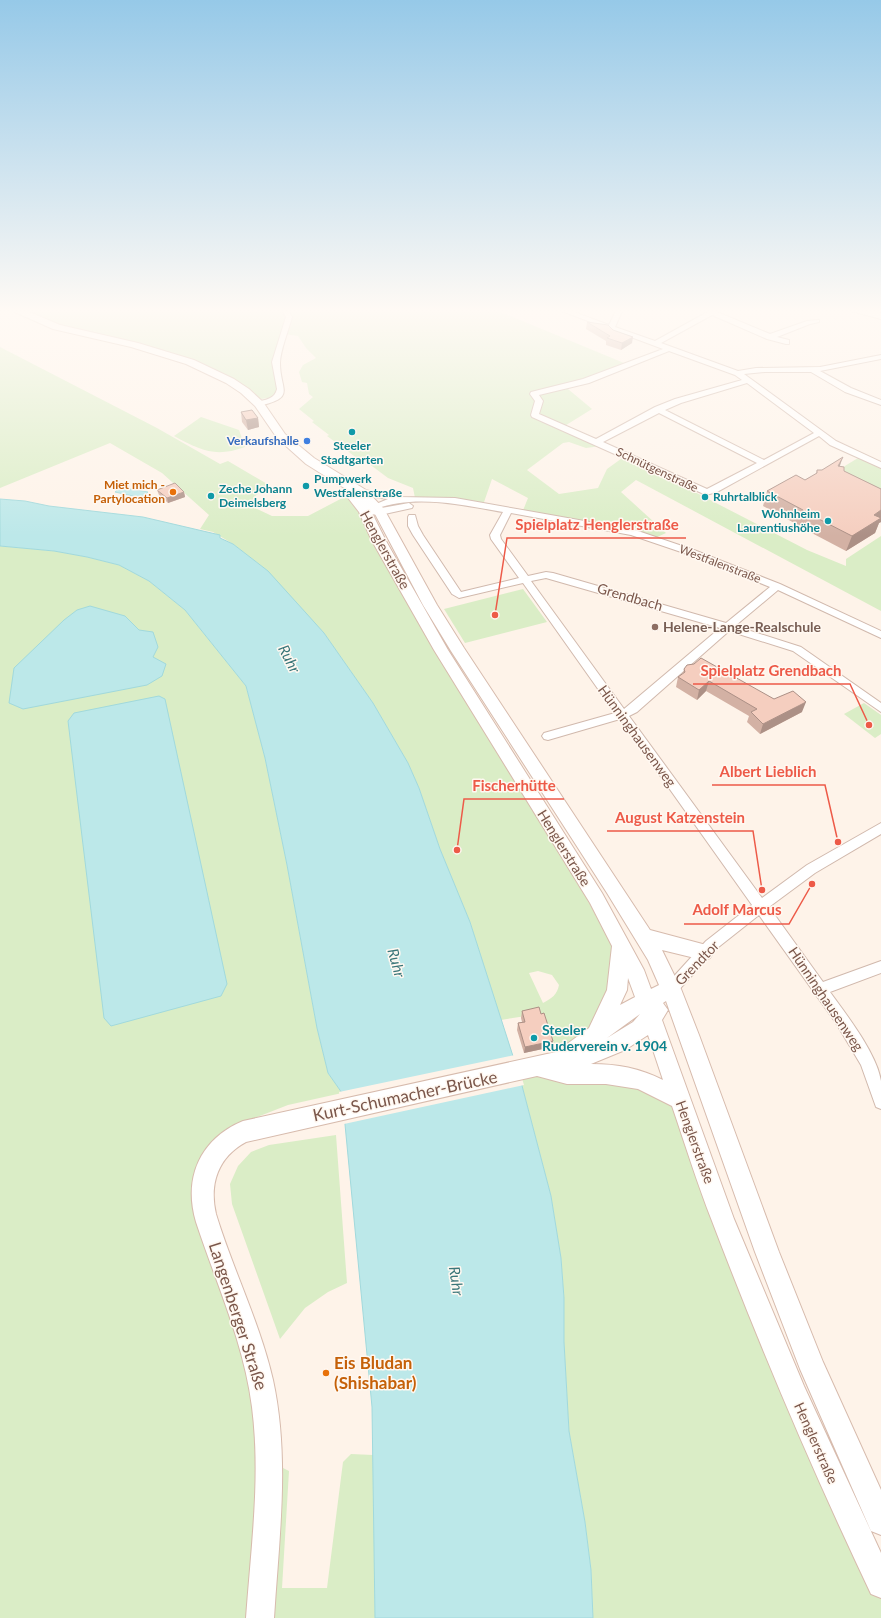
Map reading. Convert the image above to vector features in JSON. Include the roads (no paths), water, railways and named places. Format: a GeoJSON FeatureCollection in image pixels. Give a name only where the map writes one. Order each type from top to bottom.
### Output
{"type":"FeatureCollection","features":[{"type":"Feature","properties":{"kind":"main road"},"geometry":{"type":"LineString","coordinates":[[235,385],[264,403],[280,436],[337,480]]}},
{"type":"Feature","properties":{"kind":"main road","name":"Henglerstraße"},"geometry":{"type":"LineString","coordinates":[[337,480],[362,492],[379,511],[430,605],[458,651],[644,937],[672,989],[767,1252],[813,1369],[881,1521]]}},
{"type":"Feature","properties":{"kind":"main road","name":"Henglerstraße"},"geometry":{"type":"LineString","coordinates":[[337,480],[379,511]]}},
{"type":"Feature","properties":{"kind":"main road","name":"Henglerstraße"},"geometry":{"type":"LineString","coordinates":[[379,511],[379,541],[441,650],[596,898],[653,1009],[680,1099],[723,1220],[795,1395],[881,1584]]}},
{"type":"Feature","properties":{"kind":"main road"},"geometry":{"type":"LineString","coordinates":[[644,937],[703,952]]}},
{"type":"Feature","properties":{"kind":"main road","name":"Kurt-Schumacher-Brücke"},"geometry":{"type":"LineString","coordinates":[[596,1033],[617,990],[621,945]]}},
{"type":"Feature","properties":{"kind":"main road","name":"Kurt-Schumacher-Brücke"},"geometry":{"type":"LineString","coordinates":[[561,1061],[568,1062],[600,1050],[632,1035],[653,1009],[672,989]]}},
{"type":"Feature","properties":{"kind":"main road"},"geometry":{"type":"LineString","coordinates":[[653,1009],[682,1018]]}},
{"type":"Feature","properties":{"kind":"main road","name":"Kurt-Schumacher-Brücke"},"geometry":{"type":"LineString","coordinates":[[272,1124],[532,1069],[561,1061],[627,1011],[653,1009]]}},
{"type":"Feature","properties":{"kind":"main road","name":"Kurt-Schumacher-Brücke"},"geometry":{"type":"LineString","coordinates":[[532,1069],[567,1074],[606,1074],[640,1079],[680,1099]]}},
{"type":"Feature","properties":{"kind":"main road","name":"Langenberger Straße"},"geometry":{"type":"LineString","coordinates":[[260,1618],[267,1500],[266,1417],[258,1372],[248,1338],[205,1214],[202,1188],[211,1160],[226,1142],[243,1132],[272,1124]]}},
{"type":"Feature","properties":{"kind":"street"},"geometry":{"type":"LineString","coordinates":[[264,403],[275,399],[280,394],[280,385]]}},
{"type":"Feature","properties":{"kind":"street","name":"Schnütgenstraße"},"geometry":{"type":"LineString","coordinates":[[572,385],[534,394],[539,404],[534,411],[535,415],[661,470],[706,492],[712,491],[819,433]]}},
{"type":"Feature","properties":{"kind":"street"},"geometry":{"type":"LineString","coordinates":[[596,442],[678,400],[733,385]]}},
{"type":"Feature","properties":{"kind":"street"},"geometry":{"type":"LineString","coordinates":[[751,385],[839,446],[881,465]]}},
{"type":"Feature","properties":{"kind":"street"},"geometry":{"type":"LineString","coordinates":[[837,385],[881,403]]}},
{"type":"Feature","properties":{"kind":"street"},"geometry":{"type":"LineString","coordinates":[[658,409],[764,463]]}},
{"type":"Feature","properties":{"kind":"street","name":"Westfalenstraße"},"geometry":{"type":"LineString","coordinates":[[362,492],[410,499],[471,503],[507,512],[609,526],[654,538],[777,586],[832,610],[881,635]]}},
{"type":"Feature","properties":{"kind":"street","name":"Westfalenstraße"},"geometry":{"type":"LineString","coordinates":[[379,511],[389,501],[410,499]]}},
{"type":"Feature","properties":{"kind":"street","name":"Westfalenstraße"},"geometry":{"type":"LineString","coordinates":[[379,511],[433,500]]}},
{"type":"Feature","properties":{"kind":"street","name":"Hünninghausenweg"},"geometry":{"type":"LineString","coordinates":[[507,512],[495,535],[496,539],[821,989],[877,1078],[881,1102]]}},
{"type":"Feature","properties":{"kind":"street","name":"Grendbach"},"geometry":{"type":"LineString","coordinates":[[412,517],[413,526],[418,535],[455,592],[459,595],[465,595],[546,575],[553,576],[728,626],[797,649],[881,708]]}},
{"type":"Feature","properties":{"kind":"street"},"geometry":{"type":"LineString","coordinates":[[548,736],[622,715],[638,704],[728,626],[777,586]]}},
{"type":"Feature","properties":{"kind":"street","name":"Grendtor"},"geometry":{"type":"LineString","coordinates":[[672,989],[703,952],[762,906],[812,869],[881,828]]}},
{"type":"Feature","properties":{"kind":"street"},"geometry":{"type":"LineString","coordinates":[[821,989],[881,967]]}},
{"type":"Feature","properties":{"kind":"water"},"geometry":{"type":"Polygon","coordinates":[[[122,486],[125,488],[148,492],[142,498],[115,492],[122,486]]]}},
{"type":"Feature","properties":{"kind":"water","name":"Ruhr"},"geometry":{"type":"Polygon","coordinates":[[[0,499],[143,517],[220,535],[220,538],[233,544],[268,571],[324,633],[373,703],[408,763],[419,788],[440,849],[470,922],[520,1078],[551,1196],[561,1258],[569,1431],[585,1522],[591,1570],[593,1618],[375,1618],[372,1407],[342,1093],[328,1073],[317,1028],[287,865],[265,758],[246,686],[185,610],[149,581],[119,565],[87,557],[54,551],[0,546],[0,499]]]}},
{"type":"Feature","properties":{"kind":"water"},"geometry":{"type":"Polygon","coordinates":[[[90,606],[125,616],[139,630],[153,632],[158,647],[153,657],[166,664],[162,676],[147,685],[23,709],[9,703],[14,668],[64,620],[77,610],[90,606]]]}},
{"type":"Feature","properties":{"kind":"water"},"geometry":{"type":"Polygon","coordinates":[[[159,696],[165,699],[227,984],[221,996],[111,1026],[104,1018],[68,721],[74,713],[159,696]]]}},
{"type":"Feature","properties":{"kind":"place","name":"Steeler Stadtgarten"},"geometry":{"type":"Point","coordinates":[352,432]}},
{"type":"Feature","properties":{"kind":"place","name":"Verkaufshalle"},"geometry":{"type":"Point","coordinates":[307,441]}},
{"type":"Feature","properties":{"kind":"place","name":"Pumpwerk Westfalenstraße"},"geometry":{"type":"Point","coordinates":[306,486]}},
{"type":"Feature","properties":{"kind":"place","name":"Miet mich - Partylocation"},"geometry":{"type":"Point","coordinates":[173,492]}},
{"type":"Feature","properties":{"kind":"place","name":"Zeche Johann Deimelsberg"},"geometry":{"type":"Point","coordinates":[211,496]}},
{"type":"Feature","properties":{"kind":"place","name":"Ruhrtalblick"},"geometry":{"type":"Point","coordinates":[705,497]}},
{"type":"Feature","properties":{"kind":"place","name":"Wohnheim Laurentiushöhe"},"geometry":{"type":"Point","coordinates":[828,521]}},
{"type":"Feature","properties":{"kind":"place","name":"Spielplatz Henglerstraße"},"geometry":{"type":"Point","coordinates":[495,615]}},
{"type":"Feature","properties":{"kind":"place","name":"Helene-Lange-Realschule"},"geometry":{"type":"Point","coordinates":[655,627]}},
{"type":"Feature","properties":{"kind":"place","name":"Spielplatz Grendbach"},"geometry":{"type":"Point","coordinates":[869,725]}},
{"type":"Feature","properties":{"kind":"place","name":"Albert Lieblich"},"geometry":{"type":"Point","coordinates":[838,842]}},
{"type":"Feature","properties":{"kind":"place","name":"Fischerhütte"},"geometry":{"type":"Point","coordinates":[457,850]}},
{"type":"Feature","properties":{"kind":"place","name":"Adolf Marcus"},"geometry":{"type":"Point","coordinates":[812,884]}},
{"type":"Feature","properties":{"kind":"place","name":"August Katzenstein"},"geometry":{"type":"Point","coordinates":[762,890]}},
{"type":"Feature","properties":{"kind":"place","name":"Steeler Ruderverein v. 1904"},"geometry":{"type":"Point","coordinates":[534,1038]}},
{"type":"Feature","properties":{"kind":"place","name":"Eis Bludan (Shishabar)"},"geometry":{"type":"Point","coordinates":[326,1373]}}]}
